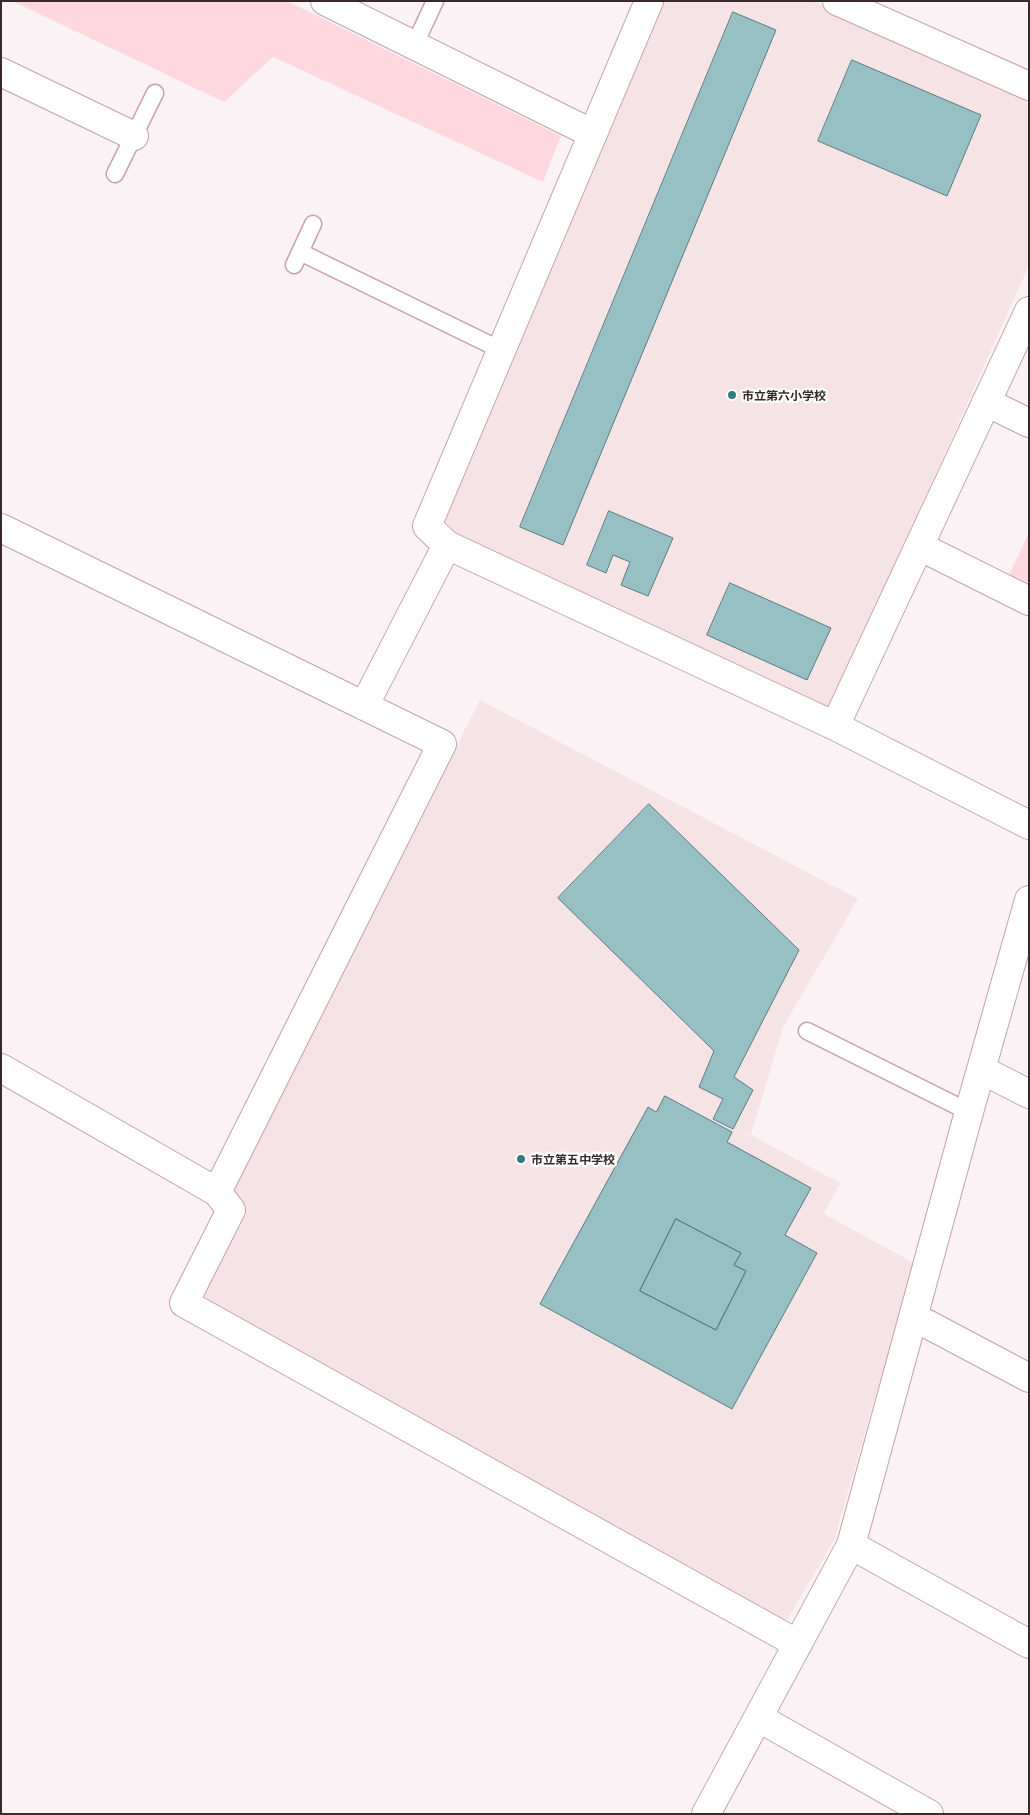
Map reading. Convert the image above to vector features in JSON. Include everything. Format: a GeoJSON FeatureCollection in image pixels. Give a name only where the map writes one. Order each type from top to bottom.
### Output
{"type":"FeatureCollection","features":[{"type":"Feature","properties":{"kind":"street"},"geometry":{"type":"LineString","coordinates":[[325,1],[593,134]]}},
{"type":"Feature","properties":{"kind":"street"},"geometry":{"type":"LineString","coordinates":[[649,1],[427,526],[447,546],[835,726],[1029,826]]}},
{"type":"Feature","properties":{"kind":"street"},"geometry":{"type":"LineString","coordinates":[[837,1],[1029,86]]}},
{"type":"Feature","properties":{"kind":"street"},"geometry":{"type":"LineString","coordinates":[[1,72],[134,136]]}},
{"type":"Feature","properties":{"kind":"street"},"geometry":{"type":"LineString","coordinates":[[835,726],[1029,311]]}},
{"type":"Feature","properties":{"kind":"street"},"geometry":{"type":"LineString","coordinates":[[986,402],[1029,423]]}},
{"type":"Feature","properties":{"kind":"street"},"geometry":{"type":"LineString","coordinates":[[1,528],[442,744],[217,1192]]}},
{"type":"Feature","properties":{"kind":"street"},"geometry":{"type":"LineString","coordinates":[[364,706],[447,546]]}},
{"type":"Feature","properties":{"kind":"street"},"geometry":{"type":"LineString","coordinates":[[919,546],[1029,601]]}},
{"type":"Feature","properties":{"kind":"street"},"geometry":{"type":"LineString","coordinates":[[706,1814],[851,1544],[1029,900]]}},
{"type":"Feature","properties":{"kind":"street"},"geometry":{"type":"LineString","coordinates":[[1,1068],[217,1192],[231,1210],[184,1303],[798,1644]]}},
{"type":"Feature","properties":{"kind":"street"},"geometry":{"type":"LineString","coordinates":[[982,1070],[1029,1094]]}},
{"type":"Feature","properties":{"kind":"street"},"geometry":{"type":"LineString","coordinates":[[914,1317],[1029,1378]]}},
{"type":"Feature","properties":{"kind":"street"},"geometry":{"type":"LineString","coordinates":[[851,1544],[1029,1644]]}},
{"type":"Feature","properties":{"kind":"street"},"geometry":{"type":"LineString","coordinates":[[759,1718],[928,1814]]}},
{"type":"Feature","properties":{"kind":"lane"},"geometry":{"type":"LineString","coordinates":[[414,46],[435,1]]}},
{"type":"Feature","properties":{"kind":"lane"},"geometry":{"type":"LineString","coordinates":[[115,174],[156,93]]}},
{"type":"Feature","properties":{"kind":"lane"},"geometry":{"type":"LineString","coordinates":[[313,224],[297,259],[502,350]]}},
{"type":"Feature","properties":{"kind":"lane"},"geometry":{"type":"LineString","coordinates":[[807,1030],[969,1112]]}},
{"type":"Feature","properties":{"kind":"shaded area"},"geometry":{"type":"Polygon","coordinates":[[[12,1],[287,1],[561,136],[543,182],[273,57],[224,102],[12,1]]]}},
{"type":"Feature","properties":{"kind":"shaded area","name":"市立第六小学校"},"geometry":{"type":"Polygon","coordinates":[[[660,1],[812,1],[1029,98],[1029,265],[829,714],[455,540],[439,525],[660,1]]]}},
{"type":"Feature","properties":{"kind":"shaded area"},"geometry":{"type":"Polygon","coordinates":[[[1029,532],[1029,596],[1005,584],[1029,532]]]}},
{"type":"Feature","properties":{"kind":"shaded area","name":"市立第五中学校"},"geometry":{"type":"Polygon","coordinates":[[[480,700],[858,899],[783,1027],[751,1135],[840,1183],[824,1214],[914,1263],[834,1540],[784,1625],[199,1301],[231,1188],[480,700]]]}},
{"type":"Feature","properties":{"kind":"building"},"geometry":{"type":"Polygon","coordinates":[[[733,12],[776,30],[563,545],[520,527],[733,12]]]}},
{"type":"Feature","properties":{"kind":"building"},"geometry":{"type":"Polygon","coordinates":[[[852,60],[981,115],[947,196],[818,141],[852,60]]]}},
{"type":"Feature","properties":{"kind":"building"},"geometry":{"type":"Polygon","coordinates":[[[609,511],[673,538],[648,596],[621,585],[630,562],[613,555],[606,573],[587,565],[609,511]]]}},
{"type":"Feature","properties":{"kind":"building"},"geometry":{"type":"Polygon","coordinates":[[[730,583],[831,628],[807,680],[707,635],[730,583]]]}},
{"type":"Feature","properties":{"kind":"building"},"geometry":{"type":"Polygon","coordinates":[[[649,804],[799,950],[734,1077],[753,1090],[733,1129],[713,1119],[723,1099],[699,1087],[714,1051],[558,898],[649,804]]]}},
{"type":"Feature","properties":{"kind":"building"},"geometry":{"type":"Polygon","coordinates":[[[665,1096],[732,1132],[727,1142],[811,1188],[785,1235],[817,1253],[732,1409],[540,1304],[648,1107],[656,1112],[665,1096]],[[676,1219],[640,1291],[716,1330],[746,1271],[734,1265],[741,1253],[676,1219]]]}},
{"type":"Feature","properties":{"kind":"building"},"geometry":{"type":"Polygon","coordinates":[[[676,1219],[741,1253],[734,1265],[746,1271],[716,1330],[640,1291],[676,1219]]]}},
{"type":"Feature","properties":{"kind":"place","name":"市立第六小学校"},"geometry":{"type":"Point","coordinates":[732,395]}},
{"type":"Feature","properties":{"kind":"place","name":"市立第五中学校"},"geometry":{"type":"Point","coordinates":[521,1159]}}]}
